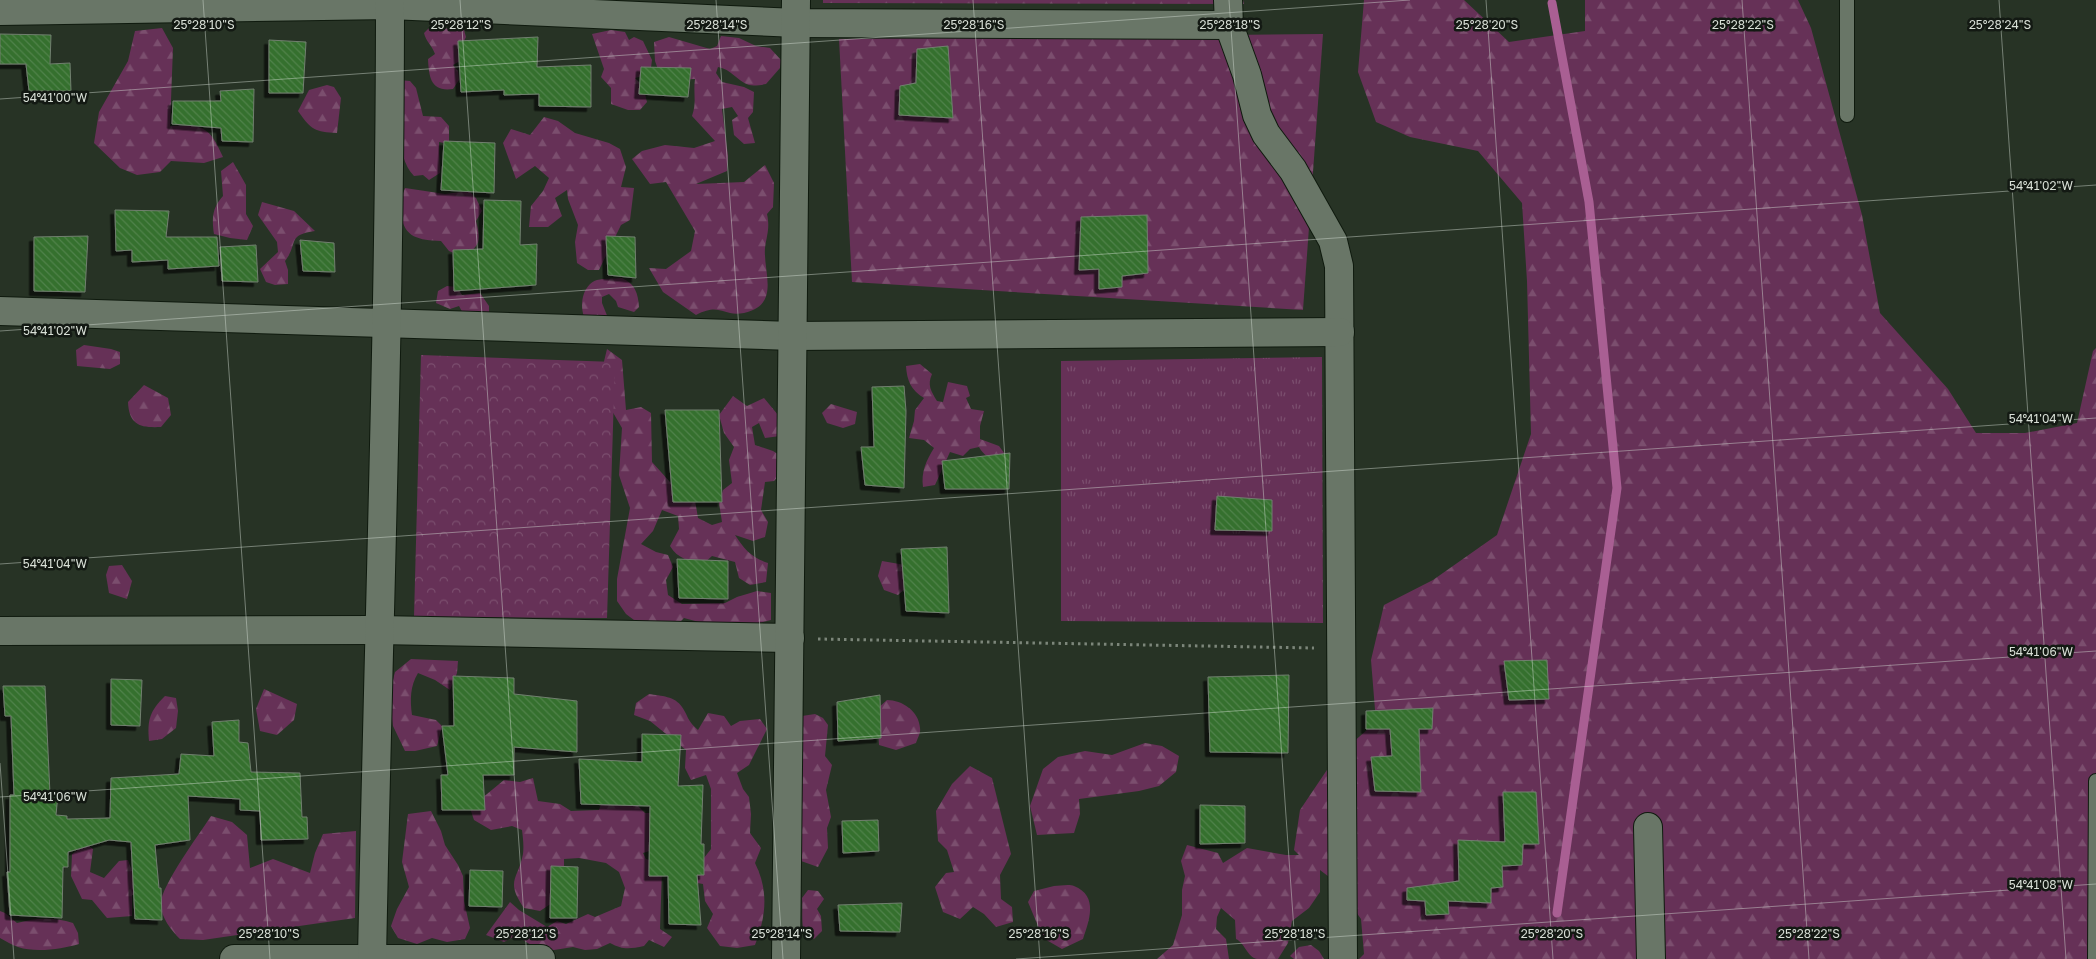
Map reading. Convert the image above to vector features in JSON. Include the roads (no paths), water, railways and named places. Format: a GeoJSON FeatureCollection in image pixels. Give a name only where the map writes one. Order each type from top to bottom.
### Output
{"type":"FeatureCollection","features":[{"type":"Feature","properties":{"kind":"street"},"geometry":{"type":"LineString","coordinates":[[0,11],[390,3],[797,11],[1228,12],[1260,121],[1266,134],[1293,170],[1333,241],[1339,266],[1343,959]]}},
{"type":"Feature","properties":{"kind":"street"},"geometry":{"type":"LineString","coordinates":[[372,959],[378,630],[388,323],[390,3]]}},
{"type":"Feature","properties":{"kind":"street"},"geometry":{"type":"LineString","coordinates":[[786,959],[797,11]]}},
{"type":"Feature","properties":{"kind":"street"},"geometry":{"type":"LineString","coordinates":[[0,310],[793,336],[1340,332]]}},
{"type":"Feature","properties":{"kind":"street"},"geometry":{"type":"LineString","coordinates":[[0,630],[378,630],[790,638]]}},
{"type":"Feature","properties":{"kind":"street"},"geometry":{"type":"LineString","coordinates":[[1648,827],[1650,959]]}},
{"type":"Feature","properties":{"kind":"street"},"geometry":{"type":"LineString","coordinates":[[234,959],[541,959]]}},
{"type":"Feature","properties":{"kind":"lane"},"geometry":{"type":"LineString","coordinates":[[1846,115],[1847,0]]}},
{"type":"Feature","properties":{"kind":"lane"},"geometry":{"type":"LineString","coordinates":[[2095,959],[2096,781]]}},
{"type":"Feature","properties":{"kind":"waterway"},"geometry":{"type":"LineString","coordinates":[[1552,3],[1589,202],[1617,488],[1557,913]]}}]}
